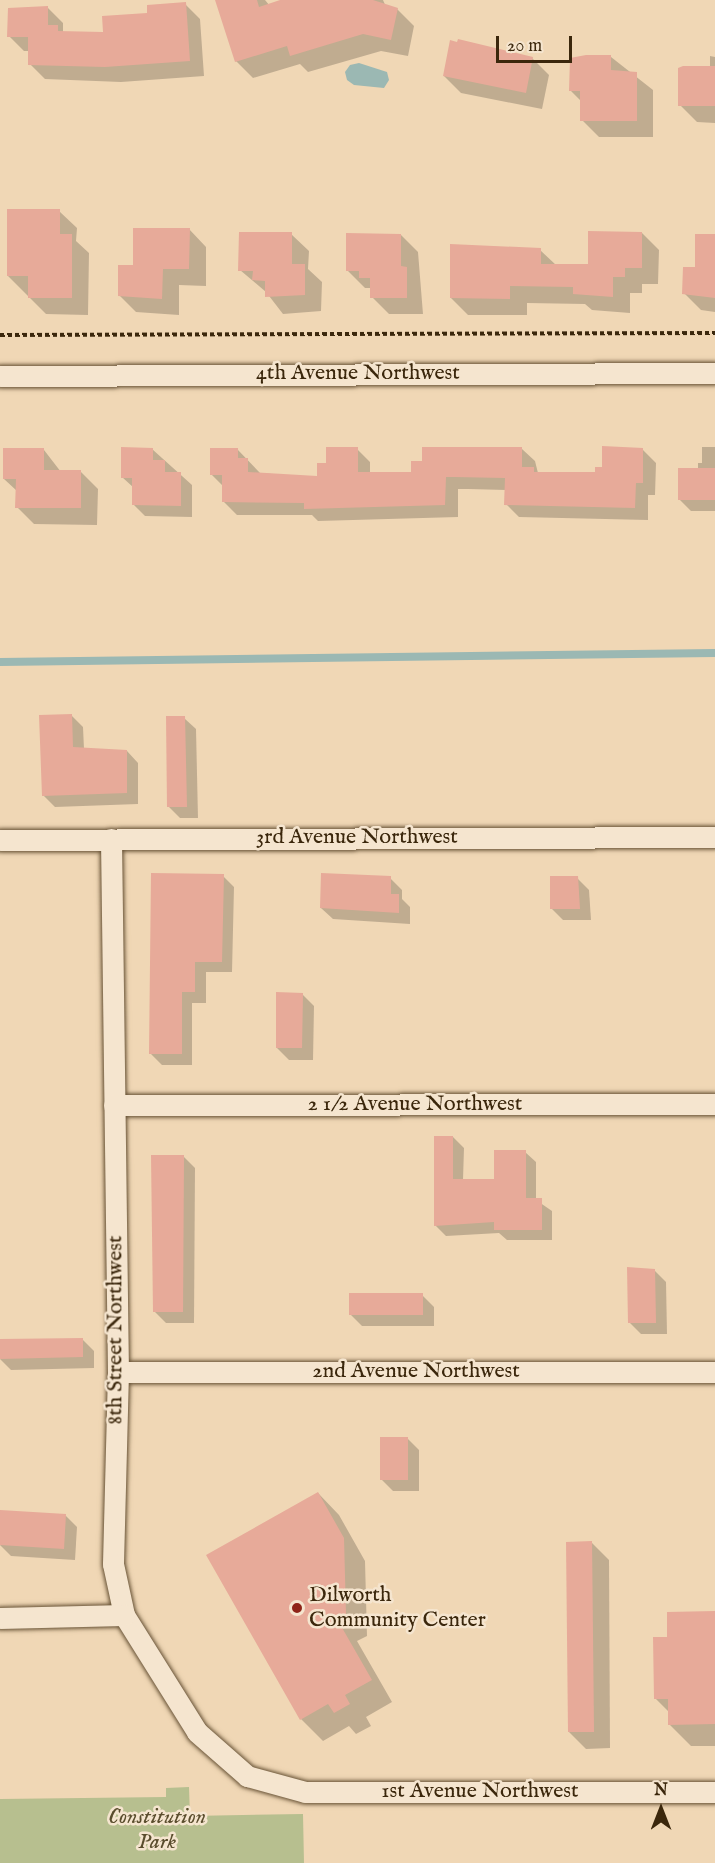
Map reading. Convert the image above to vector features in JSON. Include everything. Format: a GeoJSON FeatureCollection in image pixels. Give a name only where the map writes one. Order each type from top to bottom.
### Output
{"type":"FeatureCollection","features":[{"type":"Feature","properties":{"kind":"street","name":"4th Avenue Northwest"},"geometry":{"type":"LineString","coordinates":[[0,376],[715,373]]}},
{"type":"Feature","properties":{"kind":"street","name":"3rd Avenue Northwest"},"geometry":{"type":"LineString","coordinates":[[0,840],[715,837]]}},
{"type":"Feature","properties":{"kind":"street","name":"8th Street Northwest"},"geometry":{"type":"LineString","coordinates":[[111,839],[117,1372],[113,1564],[124,1615],[197,1732],[248,1776]]}},
{"type":"Feature","properties":{"kind":"street","name":"2 1/2 Avenue Northwest"},"geometry":{"type":"LineString","coordinates":[[114,1105],[715,1104]]}},
{"type":"Feature","properties":{"kind":"street","name":"2nd Avenue Northwest"},"geometry":{"type":"LineString","coordinates":[[117,1372],[715,1372]]}},
{"type":"Feature","properties":{"kind":"street"},"geometry":{"type":"LineString","coordinates":[[0,1618],[124,1615]]}},
{"type":"Feature","properties":{"kind":"street","name":"1st Avenue Northwest"},"geometry":{"type":"LineString","coordinates":[[248,1776],[304,1792],[715,1792]]}},
{"type":"Feature","properties":{"kind":"path"},"geometry":{"type":"LineString","coordinates":[[0,335],[715,333]]}},
{"type":"Feature","properties":{"kind":"green space","name":"Constitution Park"},"geometry":{"type":"Polygon","coordinates":[[[189,1787],[190,1816],[303,1814],[304,1863],[0,1863],[0,1799],[166,1797],[166,1788],[189,1787]]]}},
{"type":"Feature","properties":{"kind":"water"},"geometry":{"type":"Polygon","coordinates":[[[359,63],[387,72],[389,80],[384,88],[354,85],[347,80],[345,72],[350,65],[359,63]]]}},
{"type":"Feature","properties":{"kind":"building"},"geometry":{"type":"Polygon","coordinates":[[[215,0],[257,0],[259,7],[280,0],[373,0],[398,8],[391,40],[363,34],[290,56],[287,46],[235,62],[215,0]]]}},
{"type":"Feature","properties":{"kind":"building"},"geometry":{"type":"Polygon","coordinates":[[[186,2],[190,61],[105,67],[28,65],[28,37],[7,37],[8,8],[48,6],[48,25],[58,25],[58,31],[103,32],[102,16],[147,13],[147,5],[186,2]]]}},
{"type":"Feature","properties":{"kind":"building"},"geometry":{"type":"Polygon","coordinates":[[[458,39],[533,57],[526,93],[443,76],[450,40],[457,42],[458,39]]]}},
{"type":"Feature","properties":{"kind":"building"},"geometry":{"type":"Polygon","coordinates":[[[586,55],[611,55],[611,70],[637,72],[637,121],[580,121],[580,91],[569,91],[570,58],[586,55]]]}},
{"type":"Feature","properties":{"kind":"building"},"geometry":{"type":"Polygon","coordinates":[[[715,66],[715,106],[678,106],[678,68],[715,66]]]}},
{"type":"Feature","properties":{"kind":"building"},"geometry":{"type":"Polygon","coordinates":[[[7,209],[60,209],[60,234],[72,234],[72,298],[28,298],[28,276],[7,276],[7,209]]]}},
{"type":"Feature","properties":{"kind":"building"},"geometry":{"type":"Polygon","coordinates":[[[133,228],[190,228],[189,269],[163,269],[162,299],[118,296],[118,265],[133,265],[133,228]]]}},
{"type":"Feature","properties":{"kind":"building"},"geometry":{"type":"Polygon","coordinates":[[[588,231],[642,232],[642,268],[625,268],[625,277],[613,277],[613,297],[573,294],[573,287],[510,286],[510,299],[450,298],[450,244],[541,248],[541,264],[588,264],[588,231]]]}},
{"type":"Feature","properties":{"kind":"building"},"geometry":{"type":"Polygon","coordinates":[[[239,232],[292,232],[292,264],[305,264],[305,295],[265,297],[265,281],[252,280],[253,271],[238,271],[239,232]]]}},
{"type":"Feature","properties":{"kind":"building"},"geometry":{"type":"Polygon","coordinates":[[[346,233],[401,234],[401,266],[407,267],[407,298],[370,298],[370,278],[359,278],[359,271],[346,271],[346,233]]]}},
{"type":"Feature","properties":{"kind":"building"},"geometry":{"type":"Polygon","coordinates":[[[695,234],[715,234],[715,298],[682,294],[683,267],[695,267],[695,234]]]}},
{"type":"Feature","properties":{"kind":"building"},"geometry":{"type":"Polygon","coordinates":[[[602,446],[643,448],[643,483],[636,483],[635,508],[504,505],[505,478],[446,477],[445,505],[304,509],[304,503],[222,502],[222,475],[210,475],[210,448],[238,448],[238,458],[248,458],[248,472],[317,476],[317,463],[326,463],[326,447],[358,447],[358,472],[411,472],[411,461],[422,461],[422,447],[522,447],[522,467],[534,467],[534,472],[595,472],[595,467],[602,467],[602,446]]]}},
{"type":"Feature","properties":{"kind":"building"},"geometry":{"type":"Polygon","coordinates":[[[121,447],[153,448],[153,460],[165,460],[165,472],[181,472],[181,506],[132,505],[132,478],[121,478],[121,447]]]}},
{"type":"Feature","properties":{"kind":"building"},"geometry":{"type":"Polygon","coordinates":[[[3,448],[44,448],[44,470],[81,470],[81,508],[15,508],[16,479],[3,479],[3,448]]]}},
{"type":"Feature","properties":{"kind":"building"},"geometry":{"type":"Polygon","coordinates":[[[678,468],[715,468],[715,500],[678,500],[678,468]]]}},
{"type":"Feature","properties":{"kind":"building"},"geometry":{"type":"Polygon","coordinates":[[[72,714],[73,747],[127,750],[127,793],[42,796],[39,715],[72,714]]]}},
{"type":"Feature","properties":{"kind":"building"},"geometry":{"type":"Polygon","coordinates":[[[166,716],[185,716],[187,807],[167,807],[166,716]]]}},
{"type":"Feature","properties":{"kind":"building"},"geometry":{"type":"Polygon","coordinates":[[[151,873],[224,874],[222,962],[195,962],[195,992],[182,992],[182,1054],[149,1054],[151,873]]]}},
{"type":"Feature","properties":{"kind":"building"},"geometry":{"type":"Polygon","coordinates":[[[321,873],[391,876],[391,894],[399,894],[399,913],[320,908],[321,873]]]}},
{"type":"Feature","properties":{"kind":"building"},"geometry":{"type":"Polygon","coordinates":[[[550,876],[578,876],[580,909],[550,909],[550,876]]]}},
{"type":"Feature","properties":{"kind":"building"},"geometry":{"type":"Polygon","coordinates":[[[276,992],[303,993],[302,1048],[276,1048],[276,992]]]}},
{"type":"Feature","properties":{"kind":"building"},"geometry":{"type":"Polygon","coordinates":[[[434,1136],[453,1136],[453,1179],[494,1179],[494,1150],[526,1150],[526,1198],[542,1198],[542,1230],[494,1230],[494,1222],[434,1226],[434,1136]]]}},
{"type":"Feature","properties":{"kind":"building"},"geometry":{"type":"Polygon","coordinates":[[[151,1155],[184,1155],[183,1312],[153,1312],[151,1155]]]}},
{"type":"Feature","properties":{"kind":"building"},"geometry":{"type":"Polygon","coordinates":[[[627,1267],[655,1269],[656,1323],[628,1323],[627,1267]]]}},
{"type":"Feature","properties":{"kind":"building"},"geometry":{"type":"Polygon","coordinates":[[[349,1293],[423,1293],[423,1315],[349,1315],[349,1293]]]}},
{"type":"Feature","properties":{"kind":"building"},"geometry":{"type":"Polygon","coordinates":[[[83,1338],[83,1357],[0,1359],[0,1339],[83,1338]]]}},
{"type":"Feature","properties":{"kind":"building"},"geometry":{"type":"Polygon","coordinates":[[[380,1437],[408,1437],[408,1480],[380,1480],[380,1437]]]}},
{"type":"Feature","properties":{"kind":"building","name":"Dilworth Community Center"},"geometry":{"type":"Polygon","coordinates":[[[318,1492],[344,1538],[346,1614],[337,1619],[372,1680],[345,1695],[350,1704],[334,1713],[328,1704],[300,1720],[206,1555],[318,1492]]]}},
{"type":"Feature","properties":{"kind":"building"},"geometry":{"type":"Polygon","coordinates":[[[0,1510],[66,1514],[64,1549],[0,1545],[0,1510]]]}},
{"type":"Feature","properties":{"kind":"building"},"geometry":{"type":"Polygon","coordinates":[[[592,1541],[594,1732],[568,1732],[566,1542],[592,1541]]]}},
{"type":"Feature","properties":{"kind":"building"},"geometry":{"type":"Polygon","coordinates":[[[715,1611],[715,1724],[668,1725],[668,1699],[654,1699],[653,1637],[667,1637],[667,1612],[715,1611]]]}},
{"type":"Feature","properties":{"kind":"waterway"},"geometry":{"type":"LineString","coordinates":[[0,662],[715,653]]}},
{"type":"Feature","properties":{"kind":"place","name":"Dilworth Community Center"},"geometry":{"type":"Point","coordinates":[297,1608]}}]}
